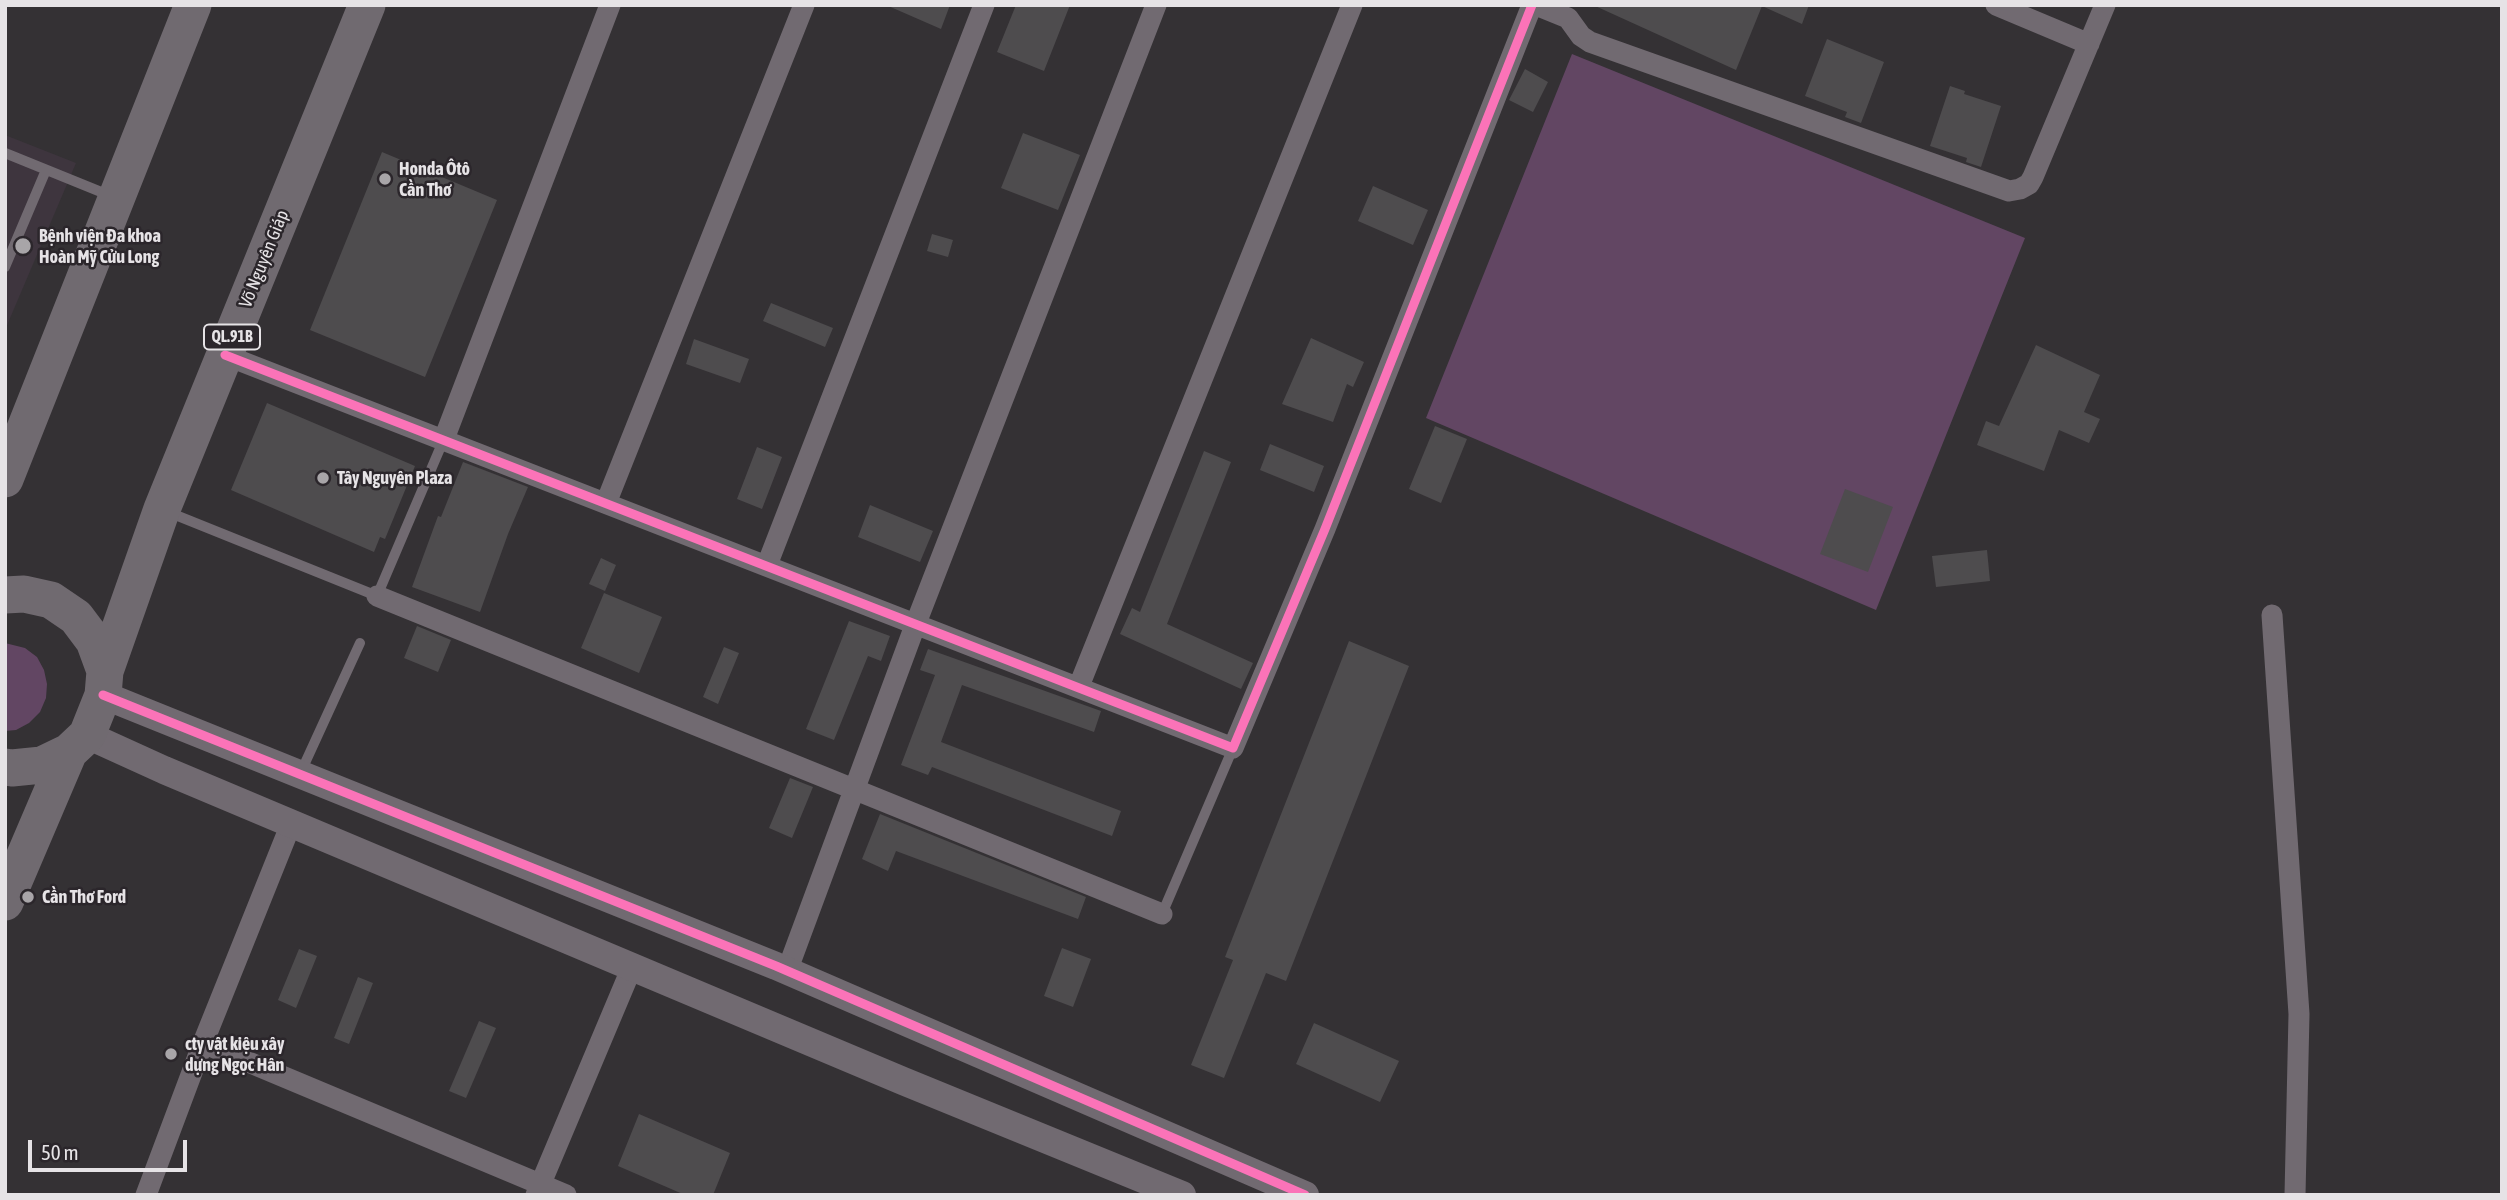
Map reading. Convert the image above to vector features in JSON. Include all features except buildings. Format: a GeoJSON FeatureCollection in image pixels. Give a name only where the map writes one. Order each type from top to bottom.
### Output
{"type":"FeatureCollection","features":[{"type":"Feature","properties":{"kind":"highway"},"geometry":{"type":"LineString","coordinates":[[5,479],[20,425],[117,198],[193,5]]}},
{"type":"Feature","properties":{"kind":"highway","name":"Võ Nguyên Giáp"},"geometry":{"type":"LineString","coordinates":[[104,683],[162,509],[367,5]]}},
{"type":"Feature","properties":{"kind":"highway"},"geometry":{"type":"LineString","coordinates":[[5,595],[24,593],[51,600],[76,617],[94,641],[104,683]]}},
{"type":"Feature","properties":{"kind":"highway","name":"QL.91B"},"geometry":{"type":"LineString","coordinates":[[5,902],[104,683]]}},
{"type":"Feature","properties":{"kind":"highway"},"geometry":{"type":"LineString","coordinates":[[5,767],[42,765],[78,743]]}},
{"type":"Feature","properties":{"kind":"street"},"geometry":{"type":"LineString","coordinates":[[444,439],[610,5]]}},
{"type":"Feature","properties":{"kind":"street"},"geometry":{"type":"LineString","coordinates":[[606,503],[804,5]]}},
{"type":"Feature","properties":{"kind":"street"},"geometry":{"type":"LineString","coordinates":[[767,565],[984,5]]}},
{"type":"Feature","properties":{"kind":"street"},"geometry":{"type":"LineString","coordinates":[[787,971],[916,623],[1156,5]]}},
{"type":"Feature","properties":{"kind":"street"},"geometry":{"type":"LineString","coordinates":[[1079,686],[1352,5]]}},
{"type":"Feature","properties":{"kind":"street"},"geometry":{"type":"LineString","coordinates":[[225,355],[1233,748],[1325,529],[1534,5],[1570,12],[1581,36],[1590,42],[2009,191],[2029,184],[2033,177],[2105,5]]}},
{"type":"Feature","properties":{"kind":"street"},"geometry":{"type":"LineString","coordinates":[[1996,5],[2089,44]]}},
{"type":"Feature","properties":{"kind":"street"},"geometry":{"type":"LineString","coordinates":[[377,596],[1162,914]]}},
{"type":"Feature","properties":{"kind":"street"},"geometry":{"type":"LineString","coordinates":[[2272,615],[2299,1014],[2295,1195]]}},
{"type":"Feature","properties":{"kind":"street"},"geometry":{"type":"LineString","coordinates":[[104,683],[300,774],[787,971],[1305,1195]]}},
{"type":"Feature","properties":{"kind":"street"},"geometry":{"type":"LineString","coordinates":[[78,743],[164,770],[1182,1195]]}},
{"type":"Feature","properties":{"kind":"street"},"geometry":{"type":"LineString","coordinates":[[146,1195],[203,1043],[291,824]]}},
{"type":"Feature","properties":{"kind":"street"},"geometry":{"type":"LineString","coordinates":[[538,1189],[632,967]]}},
{"type":"Feature","properties":{"kind":"street"},"geometry":{"type":"LineString","coordinates":[[203,1043],[538,1189],[566,1195]]}},
{"type":"Feature","properties":{"kind":"lane"},"geometry":{"type":"LineString","coordinates":[[5,153],[117,198]]}},
{"type":"Feature","properties":{"kind":"lane"},"geometry":{"type":"LineString","coordinates":[[5,267],[46,170]]}},
{"type":"Feature","properties":{"kind":"lane"},"geometry":{"type":"LineString","coordinates":[[162,509],[377,596],[444,439]]}},
{"type":"Feature","properties":{"kind":"lane"},"geometry":{"type":"LineString","coordinates":[[300,774],[360,643]]}},
{"type":"Feature","properties":{"kind":"lane"},"geometry":{"type":"LineString","coordinates":[[1162,914],[1233,748]]}},
{"type":"Feature","properties":{"kind":"shaded area"},"geometry":{"type":"Polygon","coordinates":[[[1572,54],[2025,238],[1876,610],[1426,418],[1572,54]]]}},
{"type":"Feature","properties":{"kind":"shaded area","name":"Bệnh viện Đa khoa Hoàn Mỹ Cửu Long"},"geometry":{"type":"Polygon","coordinates":[[[5,135],[76,163],[5,330],[5,135]]]}},
{"type":"Feature","properties":{"kind":"shaded area"},"geometry":{"type":"Polygon","coordinates":[[[5,643],[25,648],[37,657],[47,684],[46,698],[40,712],[29,723],[16,730],[5,731],[5,643]]]}},
{"type":"Feature","properties":{"kind":"cycle path"},"geometry":{"type":"LineString","coordinates":[[225,355],[1233,748],[1325,529],[1532,5]]}},
{"type":"Feature","properties":{"kind":"cycle path"},"geometry":{"type":"LineString","coordinates":[[103,695],[776,966],[1305,1195]]}},
{"type":"Feature","properties":{"kind":"place","name":"Honda Ôtô Cần Thơ"},"geometry":{"type":"Point","coordinates":[385,179]}},
{"type":"Feature","properties":{"kind":"place","name":"Bệnh viện Đa khoa Hoàn Mỹ Cửu Long"},"geometry":{"type":"Point","coordinates":[23,246]}},
{"type":"Feature","properties":{"kind":"place","name":"Tây Nguyên Plaza"},"geometry":{"type":"Point","coordinates":[323,478]}},
{"type":"Feature","properties":{"kind":"place","name":"Cần Thơ Ford"},"geometry":{"type":"Point","coordinates":[28,897]}},
{"type":"Feature","properties":{"kind":"place","name":"cty vật kiệu xây dựng Ngọc Hân"},"geometry":{"type":"Point","coordinates":[171,1054]}}]}
